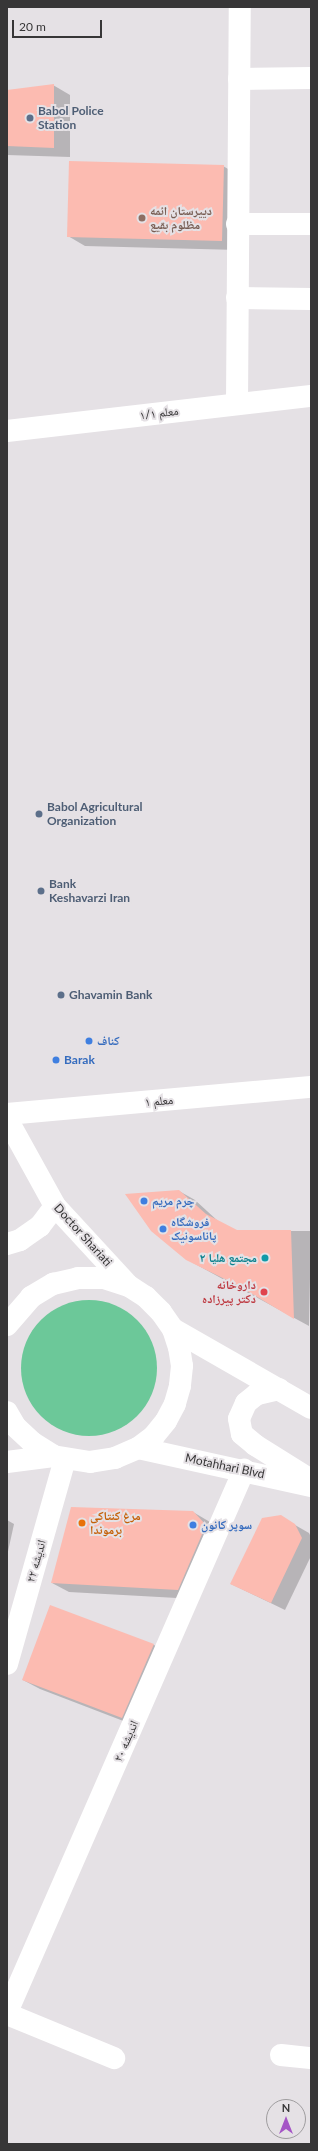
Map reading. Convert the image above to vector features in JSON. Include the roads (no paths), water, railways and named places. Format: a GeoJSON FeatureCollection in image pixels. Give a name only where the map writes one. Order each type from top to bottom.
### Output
{"type":"FeatureCollection","features":[{"type":"Feature","properties":{"kind":"street"},"geometry":{"type":"LineString","coordinates":[[237,403],[237,224],[240,7]]}},
{"type":"Feature","properties":{"kind":"street"},"geometry":{"type":"LineString","coordinates":[[240,79],[311,78]]}},
{"type":"Feature","properties":{"kind":"street"},"geometry":{"type":"LineString","coordinates":[[237,224],[311,224]]}},
{"type":"Feature","properties":{"kind":"street"},"geometry":{"type":"LineString","coordinates":[[237,298],[311,299]]}},
{"type":"Feature","properties":{"kind":"street","name":"معلم ۱/۱"},"geometry":{"type":"LineString","coordinates":[[7,431],[237,403],[311,396]]}},
{"type":"Feature","properties":{"kind":"street","name":"معلم ۱"},"geometry":{"type":"LineString","coordinates":[[7,1114],[311,1087]]}},
{"type":"Feature","properties":{"kind":"street","name":"Doctor Shariati"},"geometry":{"type":"LineString","coordinates":[[7,1119],[55,1206],[128,1286]]}},
{"type":"Feature","properties":{"kind":"street"},"geometry":{"type":"LineString","coordinates":[[7,1244],[20,1240],[40,1226],[55,1206]]}},
{"type":"Feature","properties":{"kind":"street"},"geometry":{"type":"LineString","coordinates":[[7,1325],[31,1297],[53,1284],[84,1278],[104,1278],[128,1286],[146,1297],[161,1312],[173,1329],[180,1354],[180,1386],[175,1404],[166,1421],[154,1436],[138,1448],[115,1458],[90,1462],[60,1458],[7,1462]]}},
{"type":"Feature","properties":{"kind":"street"},"geometry":{"type":"LineString","coordinates":[[173,1329],[279,1388],[311,1408]]}},
{"type":"Feature","properties":{"kind":"street"},"geometry":{"type":"LineString","coordinates":[[279,1388],[257,1394],[246,1403],[240,1419],[242,1434],[255,1445],[311,1480]]}},
{"type":"Feature","properties":{"kind":"street"},"geometry":{"type":"LineString","coordinates":[[7,1412],[15,1426],[33,1443],[60,1458]]}},
{"type":"Feature","properties":{"kind":"street","name":"Motahhari Blvd"},"geometry":{"type":"LineString","coordinates":[[138,1448],[244,1470],[311,1486]]}},
{"type":"Feature","properties":{"kind":"street","name":"اندیشه ۲۲"},"geometry":{"type":"LineString","coordinates":[[7,1664],[60,1458]]}},
{"type":"Feature","properties":{"kind":"street","name":"اندیشه ۲۰"},"geometry":{"type":"LineString","coordinates":[[7,2013],[13,1979],[244,1470]]}},
{"type":"Feature","properties":{"kind":"street"},"geometry":{"type":"LineString","coordinates":[[7,2013],[114,2058]]}},
{"type":"Feature","properties":{"kind":"street"},"geometry":{"type":"LineString","coordinates":[[281,2055],[311,2058]]}},
{"type":"Feature","properties":{"kind":"place","name":"Babol Police Station"},"geometry":{"type":"Point","coordinates":[30,118]}},
{"type":"Feature","properties":{"kind":"place","name":"دییرستان ائمه مظلوم بقیع"},"geometry":{"type":"Point","coordinates":[142,218]}},
{"type":"Feature","properties":{"kind":"place","name":"Babol Agricultural Organization"},"geometry":{"type":"Point","coordinates":[39,814]}},
{"type":"Feature","properties":{"kind":"place","name":"Bank Keshavarzi Iran"},"geometry":{"type":"Point","coordinates":[41,891]}},
{"type":"Feature","properties":{"kind":"place","name":"Ghavamin Bank"},"geometry":{"type":"Point","coordinates":[61,995]}},
{"type":"Feature","properties":{"kind":"place","name":"کناف"},"geometry":{"type":"Point","coordinates":[89,1041]}},
{"type":"Feature","properties":{"kind":"place","name":"Barak"},"geometry":{"type":"Point","coordinates":[56,1060]}},
{"type":"Feature","properties":{"kind":"place","name":"چرم مریم"},"geometry":{"type":"Point","coordinates":[144,1201]}},
{"type":"Feature","properties":{"kind":"place","name":"فروشگاه پاناسونیک"},"geometry":{"type":"Point","coordinates":[163,1229]}},
{"type":"Feature","properties":{"kind":"place","name":"مجتمع هلیا ۲"},"geometry":{"type":"Point","coordinates":[265,1258]}},
{"type":"Feature","properties":{"kind":"place","name":"داروخانه دکتر پیرزاده"},"geometry":{"type":"Point","coordinates":[264,1292]}},
{"type":"Feature","properties":{"kind":"place","name":"مرغ کنتاکی برموندا"},"geometry":{"type":"Point","coordinates":[82,1523]}},
{"type":"Feature","properties":{"kind":"place","name":"سوپر کانون"},"geometry":{"type":"Point","coordinates":[193,1525]}}]}
